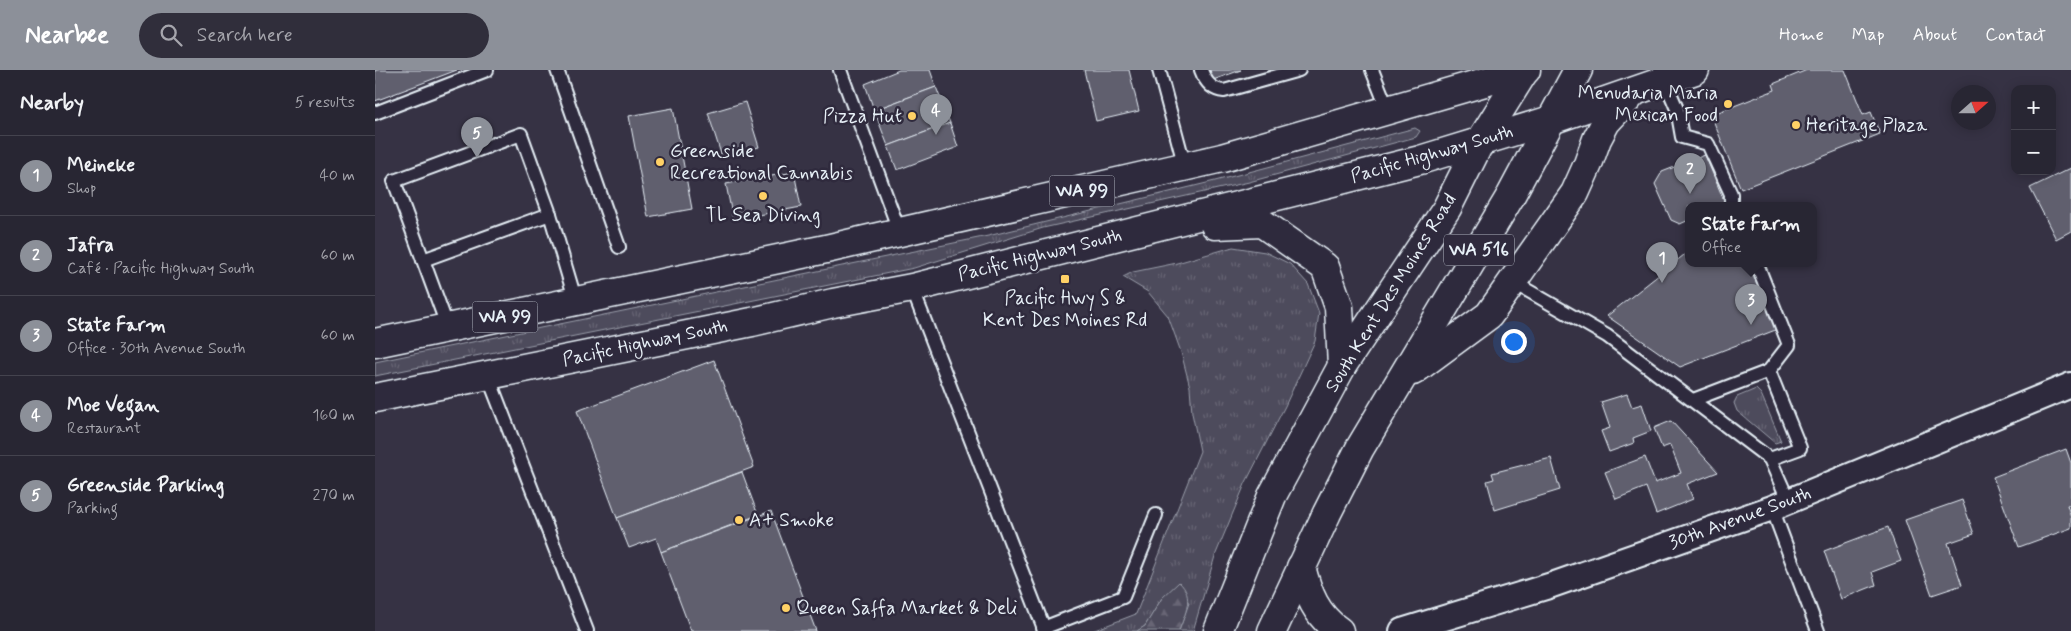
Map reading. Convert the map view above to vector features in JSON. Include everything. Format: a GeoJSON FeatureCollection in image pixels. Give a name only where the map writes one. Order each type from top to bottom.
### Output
{"type":"FeatureCollection","features":[{"type":"Feature","properties":{"kind":"main road","name":"WA 99"},"geometry":{"type":"LineString","coordinates":[[375,343],[900,232],[1185,167],[1526,70]]}},
{"type":"Feature","properties":{"kind":"main road","name":"South Kent Des Moines Road"},"geometry":{"type":"LineString","coordinates":[[1218,631],[1273,496],[1343,366],[1447,208],[1480,142],[1526,70]]}},
{"type":"Feature","properties":{"kind":"main road"},"geometry":{"type":"LineString","coordinates":[[1551,120],[1578,70]]}},
{"type":"Feature","properties":{"kind":"main road","name":"Pacific Highway South"},"geometry":{"type":"LineString","coordinates":[[375,398],[912,288],[1146,228],[1235,208],[1420,160],[1480,142],[1551,120],[1695,70]]}},
{"type":"Feature","properties":{"kind":"main road"},"geometry":{"type":"LineString","coordinates":[[1403,378],[1489,315],[1575,193],[1606,122],[1633,92]]}},
{"type":"Feature","properties":{"kind":"main road","name":"WA 516"},"geometry":{"type":"LineString","coordinates":[[1272,631],[1301,567],[1360,448],[1510,197],[1551,120]]}},
{"type":"Feature","properties":{"kind":"main road"},"geometry":{"type":"LineString","coordinates":[[1146,228],[1262,222],[1325,267],[1339,307],[1343,366]]}},
{"type":"Feature","properties":{"kind":"main road"},"geometry":{"type":"LineString","coordinates":[[1301,567],[1312,601],[1321,616],[1339,631]]}},
{"type":"Feature","properties":{"kind":"street","name":"30th Avenue South"},"geometry":{"type":"LineString","coordinates":[[1402,631],[1552,585],[1780,505],[2071,385]]}},
{"type":"Feature","properties":{"kind":"lane"},"geometry":{"type":"LineString","coordinates":[[375,113],[487,70]]}},
{"type":"Feature","properties":{"kind":"lane"},"geometry":{"type":"LineString","coordinates":[[557,70],[619,248]]}},
{"type":"Feature","properties":{"kind":"lane"},"geometry":{"type":"LineString","coordinates":[[840,70],[900,232]]}},
{"type":"Feature","properties":{"kind":"lane"},"geometry":{"type":"LineString","coordinates":[[1159,70],[1185,167]]}},
{"type":"Feature","properties":{"kind":"lane"},"geometry":{"type":"LineString","coordinates":[[1201,70],[1207,83],[1212,88],[1223,91],[1299,70]]}},
{"type":"Feature","properties":{"kind":"lane"},"geometry":{"type":"LineString","coordinates":[[1372,70],[1388,110]]}},
{"type":"Feature","properties":{"kind":"lane"},"geometry":{"type":"LineString","coordinates":[[1665,81],[1677,109],[1683,137],[1708,144],[1731,194],[1731,202]]}},
{"type":"Feature","properties":{"kind":"lane"},"geometry":{"type":"LineString","coordinates":[[448,328],[394,181],[521,134],[550,214],[576,302]]}},
{"type":"Feature","properties":{"kind":"lane"},"geometry":{"type":"LineString","coordinates":[[423,260],[550,214]]}},
{"type":"Feature","properties":{"kind":"lane"},"geometry":{"type":"LineString","coordinates":[[1693,400],[1769,371],[1789,345],[1758,267]]}},
{"type":"Feature","properties":{"kind":"lane"},"geometry":{"type":"LineString","coordinates":[[1513,282],[1607,336],[1770,459],[1799,579],[1818,631]]}},
{"type":"Feature","properties":{"kind":"lane"},"geometry":{"type":"LineString","coordinates":[[912,288],[1044,630],[1123,597],[1156,515]]}},
{"type":"Feature","properties":{"kind":"lane"},"geometry":{"type":"LineString","coordinates":[[1769,371],[1800,448],[1770,459]]}},
{"type":"Feature","properties":{"kind":"lane"},"geometry":{"type":"LineString","coordinates":[[488,376],[587,631]]}},
{"type":"Feature","properties":{"kind":"green space"},"geometry":{"type":"Polygon","coordinates":[[[1415,128],[1420,131],[1416,137],[1249,182],[1043,228],[914,268],[375,376],[375,362],[988,236],[1215,181],[1415,128]]]}},
{"type":"Feature","properties":{"kind":"green space"},"geometry":{"type":"Polygon","coordinates":[[[1233,247],[1265,252],[1290,264],[1308,284],[1319,313],[1315,341],[1285,406],[1245,484],[1215,556],[1193,631],[1179,631],[1189,603],[1162,598],[1145,626],[1137,631],[1092,631],[1136,614],[1200,451],[1192,413],[1190,387],[1181,352],[1168,316],[1148,292],[1123,277],[1133,272],[1177,263],[1233,247]]]}},
{"type":"Feature","properties":{"kind":"green space"},"geometry":{"type":"Polygon","coordinates":[[[1756,389],[1761,394],[1781,441],[1775,443],[1737,411],[1734,403],[1737,397],[1756,389]]]}},
{"type":"Feature","properties":{"kind":"green space"},"geometry":{"type":"Polygon","coordinates":[[[1179,582],[1187,593],[1188,599],[1186,612],[1179,631],[1137,631],[1145,626],[1162,598],[1179,582]]]}},
{"type":"Feature","properties":{"kind":"building"},"geometry":{"type":"Polygon","coordinates":[[[375,70],[457,70],[375,101],[375,70]]]}},
{"type":"Feature","properties":{"kind":"building"},"geometry":{"type":"Polygon","coordinates":[[[899,70],[930,70],[936,87],[874,110],[865,84],[899,70]]]}},
{"type":"Feature","properties":{"kind":"building"},"geometry":{"type":"Polygon","coordinates":[[[1084,70],[1129,70],[1139,111],[1096,121],[1084,70]]]}},
{"type":"Feature","properties":{"kind":"building"},"geometry":{"type":"Polygon","coordinates":[[[1210,70],[1241,70],[1213,80],[1210,70]]]}},
{"type":"Feature","properties":{"kind":"building","name":"Heritage Plaza"},"geometry":{"type":"Polygon","coordinates":[[[1807,70],[1845,70],[1863,115],[1871,112],[1880,134],[1741,189],[1711,115],[1775,90],[1773,84],[1807,70]]]}},
{"type":"Feature","properties":{"kind":"building","name":"Pizza Hut"},"geometry":{"type":"Polygon","coordinates":[[[936,87],[950,123],[888,146],[874,110],[936,87]]]}},
{"type":"Feature","properties":{"kind":"building"},"geometry":{"type":"Polygon","coordinates":[[[745,102],[759,147],[722,157],[708,113],[745,102]]]}},
{"type":"Feature","properties":{"kind":"building","name":"Greenside Recreational Cannabis"},"geometry":{"type":"Polygon","coordinates":[[[673,108],[692,209],[648,217],[629,116],[673,108]]]}},
{"type":"Feature","properties":{"kind":"building"},"geometry":{"type":"Polygon","coordinates":[[[950,123],[958,147],[897,170],[888,146],[950,123]]]}},
{"type":"Feature","properties":{"kind":"building"},"geometry":{"type":"Polygon","coordinates":[[[1705,155],[1725,202],[1685,202],[1685,222],[1680,224],[1671,220],[1655,184],[1662,172],[1705,155]]]}},
{"type":"Feature","properties":{"kind":"building"},"geometry":{"type":"Polygon","coordinates":[[[2071,168],[2071,231],[2056,239],[2030,188],[2071,168]]]}},
{"type":"Feature","properties":{"kind":"building","name":"TL Sea Diving"},"geometry":{"type":"Polygon","coordinates":[[[794,172],[801,207],[733,220],[726,184],[794,172]]]}},
{"type":"Feature","properties":{"kind":"building"},"geometry":{"type":"Polygon","coordinates":[[[1685,254],[1685,267],[1753,267],[1778,329],[1680,367],[1607,316],[1685,254]]]}},
{"type":"Feature","properties":{"kind":"building"},"geometry":{"type":"Polygon","coordinates":[[[714,360],[754,467],[617,518],[577,411],[714,360]]]}},
{"type":"Feature","properties":{"kind":"building"},"geometry":{"type":"Polygon","coordinates":[[[1627,394],[1632,407],[1642,404],[1651,431],[1633,438],[1634,443],[1609,452],[1601,431],[1610,428],[1601,402],[1627,394]]]}},
{"type":"Feature","properties":{"kind":"building"},"geometry":{"type":"Polygon","coordinates":[[[1671,421],[1718,472],[1687,484],[1693,499],[1656,514],[1646,487],[1616,499],[1605,472],[1645,457],[1655,483],[1681,473],[1670,445],[1662,448],[1654,428],[1671,421]]]}},
{"type":"Feature","properties":{"kind":"building"},"geometry":{"type":"Polygon","coordinates":[[[2066,449],[2071,463],[2071,504],[2067,505],[2071,517],[2071,528],[2019,547],[1993,477],[2066,449]]]}},
{"type":"Feature","properties":{"kind":"building"},"geometry":{"type":"Polygon","coordinates":[[[1551,458],[1560,490],[1495,510],[1487,481],[1494,479],[1492,473],[1551,458]]]}},
{"type":"Feature","properties":{"kind":"building"},"geometry":{"type":"Polygon","coordinates":[[[742,472],[758,515],[661,552],[656,538],[629,548],[617,518],[742,472]]]}},
{"type":"Feature","properties":{"kind":"building"},"geometry":{"type":"Polygon","coordinates":[[[1962,500],[1974,534],[1948,543],[1962,585],[1932,595],[1905,520],[1962,500]]]}},
{"type":"Feature","properties":{"kind":"building"},"geometry":{"type":"Polygon","coordinates":[[[771,511],[816,631],[691,631],[661,552],[771,511]]]}},
{"type":"Feature","properties":{"kind":"building"},"geometry":{"type":"Polygon","coordinates":[[[1888,527],[1901,561],[1872,572],[1876,585],[1841,599],[1824,551],[1888,527]]]}},
{"type":"Feature","properties":{"kind":"place","name":"Menudaria Maria Mexican Food"},"geometry":{"type":"Point","coordinates":[1728,104]}},
{"type":"Feature","properties":{"kind":"place","name":"Pizza Hut"},"geometry":{"type":"Point","coordinates":[912,116]}},
{"type":"Feature","properties":{"kind":"place","name":"Heritage Plaza"},"geometry":{"type":"Point","coordinates":[1796,125]}},
{"type":"Feature","properties":{"kind":"place","name":"Moe Vegan"},"geometry":{"type":"Point","coordinates":[936,135]}},
{"type":"Feature","properties":{"kind":"place","name":"Greenside Parking"},"geometry":{"type":"Point","coordinates":[477,158]}},
{"type":"Feature","properties":{"kind":"place","name":"Greenside Recreational Cannabis"},"geometry":{"type":"Point","coordinates":[660,162]}},
{"type":"Feature","properties":{"kind":"place","name":"Jafra"},"geometry":{"type":"Point","coordinates":[1690,194]}},
{"type":"Feature","properties":{"kind":"place","name":"TL Sea Diving"},"geometry":{"type":"Point","coordinates":[763,196]}},
{"type":"Feature","properties":{"kind":"place","name":"Pacific Hwy S & Kent Des Moines Rd"},"geometry":{"type":"Point","coordinates":[1065,279]}},
{"type":"Feature","properties":{"kind":"place","name":"Meineke"},"geometry":{"type":"Point","coordinates":[1662,283]}},
{"type":"Feature","properties":{"kind":"place","name":"State Farm"},"geometry":{"type":"Point","coordinates":[1751,325]}},
{"type":"Feature","properties":{"kind":"place","name":"A+ Smoke"},"geometry":{"type":"Point","coordinates":[739,520]}},
{"type":"Feature","properties":{"kind":"place","name":"Queen Saffa Market & Deli"},"geometry":{"type":"Point","coordinates":[786,608]}}]}
